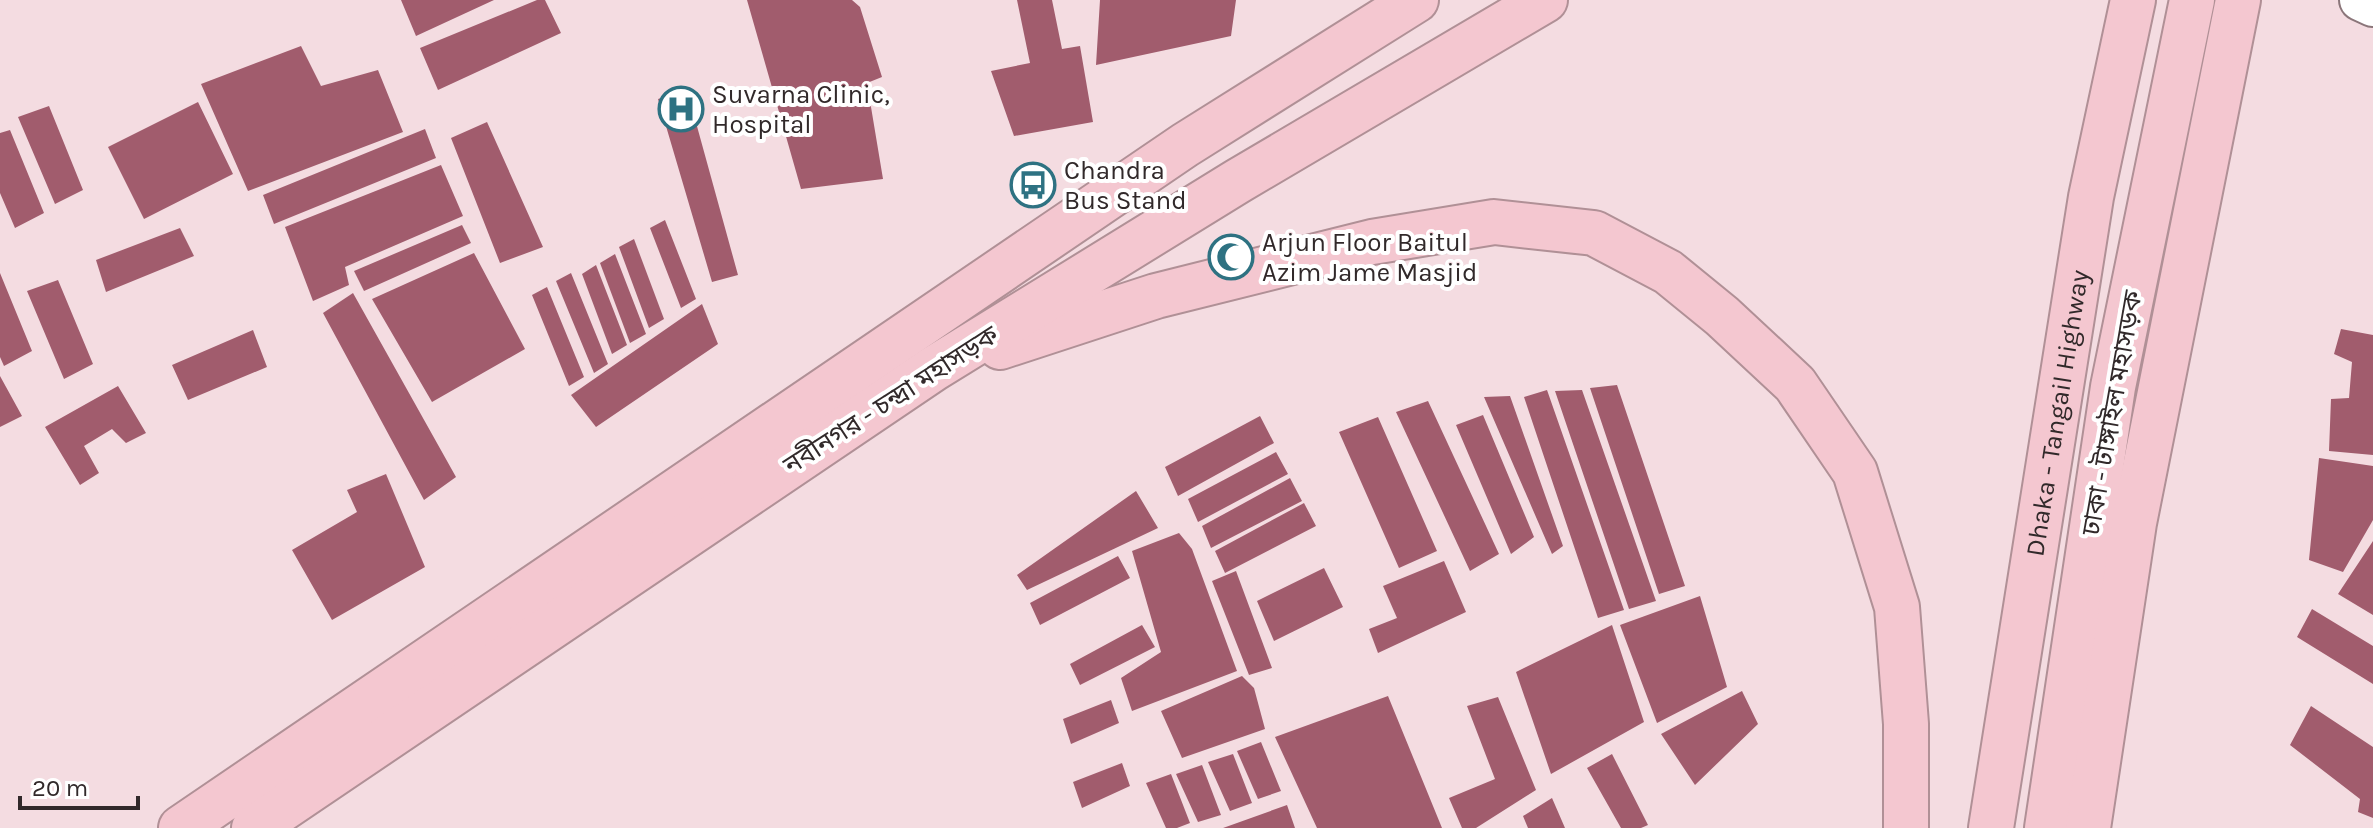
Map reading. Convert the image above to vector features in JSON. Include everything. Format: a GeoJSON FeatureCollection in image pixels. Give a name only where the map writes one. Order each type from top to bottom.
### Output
{"type":"FeatureCollection","features":[{"type":"Feature","properties":{"kind":"highway","name":"নবীনগর - চন্দ্রা মহাসড়ক"},"geometry":{"type":"LineString","coordinates":[[181,828],[1172,154],[1416,0]]}},
{"type":"Feature","properties":{"kind":"highway","name":"নবীনগর - চন্দ্রা মহাসড়ক"},"geometry":{"type":"LineString","coordinates":[[254,828],[933,369],[1238,181],[1545,0]]}},
{"type":"Feature","properties":{"kind":"highway","name":"Dhaka - Tangail Highway"},"geometry":{"type":"LineString","coordinates":[[1991,828],[2091,197],[2133,0]]}},
{"type":"Feature","properties":{"kind":"highway","name":"ঢাকা - টাঙ্গাইল মহাসড়ক"},"geometry":{"type":"LineString","coordinates":[[2047,828],[2113,387],[2192,0]]}},
{"type":"Feature","properties":{"kind":"highway"},"geometry":{"type":"LineString","coordinates":[[2088,828],[2134,523],[2238,0]]}},
{"type":"Feature","properties":{"kind":"highway"},"geometry":{"type":"LineString","coordinates":[[933,369],[1156,296],[1372,242],[1494,222],[1594,233],[1668,272],[1722,316],[1795,384],[1855,472],[1897,607],[1906,724],[1906,828]]}},
{"type":"Feature","properties":{"kind":"street"},"geometry":{"type":"LineString","coordinates":[[2360,0],[2373,6]]}},
{"type":"Feature","properties":{"kind":"building"},"geometry":{"type":"Polygon","coordinates":[[[401,0],[494,0],[416,36],[401,0]]]}},
{"type":"Feature","properties":{"kind":"building"},"geometry":{"type":"Polygon","coordinates":[[[537,0],[545,0],[561,33],[438,90],[420,48],[537,0]]]}},
{"type":"Feature","properties":{"kind":"building"},"geometry":{"type":"Polygon","coordinates":[[[747,0],[852,0],[860,7],[882,77],[867,83],[883,179],[801,189],[747,0]]]}},
{"type":"Feature","properties":{"kind":"building"},"geometry":{"type":"Polygon","coordinates":[[[1017,0],[1052,0],[1062,49],[1080,46],[1093,122],[1014,136],[991,71],[1030,63],[1017,0]]]}},
{"type":"Feature","properties":{"kind":"building"},"geometry":{"type":"Polygon","coordinates":[[[1100,0],[1236,0],[1231,36],[1096,65],[1100,0]]]}},
{"type":"Feature","properties":{"kind":"building"},"geometry":{"type":"Polygon","coordinates":[[[301,46],[321,86],[378,70],[403,132],[248,191],[201,84],[301,46]]]}},
{"type":"Feature","properties":{"kind":"building"},"geometry":{"type":"Polygon","coordinates":[[[687,90],[738,275],[712,282],[658,99],[687,90]]]}},
{"type":"Feature","properties":{"kind":"building"},"geometry":{"type":"Polygon","coordinates":[[[198,102],[233,174],[144,219],[108,147],[198,102]]]}},
{"type":"Feature","properties":{"kind":"building"},"geometry":{"type":"Polygon","coordinates":[[[49,106],[83,190],[55,204],[18,117],[49,106]]]}},
{"type":"Feature","properties":{"kind":"building"},"geometry":{"type":"Polygon","coordinates":[[[487,122],[543,247],[500,263],[451,138],[487,122]]]}},
{"type":"Feature","properties":{"kind":"building"},"geometry":{"type":"Polygon","coordinates":[[[425,129],[436,158],[274,224],[263,195],[425,129]]]}},
{"type":"Feature","properties":{"kind":"building"},"geometry":{"type":"Polygon","coordinates":[[[10,130],[44,213],[15,228],[0,193],[0,133],[10,130]]]}},
{"type":"Feature","properties":{"kind":"building"},"geometry":{"type":"Polygon","coordinates":[[[441,165],[463,216],[345,267],[349,285],[313,301],[285,227],[441,165]]]}},
{"type":"Feature","properties":{"kind":"building"},"geometry":{"type":"Polygon","coordinates":[[[665,220],[696,299],[681,308],[650,228],[665,220]]]}},
{"type":"Feature","properties":{"kind":"building"},"geometry":{"type":"Polygon","coordinates":[[[462,225],[471,243],[364,291],[354,271],[462,225]]]}},
{"type":"Feature","properties":{"kind":"building"},"geometry":{"type":"Polygon","coordinates":[[[180,228],[194,256],[106,292],[96,260],[180,228]]]}},
{"type":"Feature","properties":{"kind":"building"},"geometry":{"type":"Polygon","coordinates":[[[634,239],[664,319],[649,328],[619,247],[634,239]]]}},
{"type":"Feature","properties":{"kind":"building"},"geometry":{"type":"Polygon","coordinates":[[[474,253],[525,349],[432,402],[372,299],[474,253]]]}},
{"type":"Feature","properties":{"kind":"building"},"geometry":{"type":"Polygon","coordinates":[[[615,254],[646,334],[630,343],[600,263],[615,254]]]}},
{"type":"Feature","properties":{"kind":"building"},"geometry":{"type":"Polygon","coordinates":[[[596,265],[627,345],[612,354],[582,274],[596,265]]]}},
{"type":"Feature","properties":{"kind":"building"},"geometry":{"type":"Polygon","coordinates":[[[0,273],[32,351],[4,366],[0,357],[0,273]]]}},
{"type":"Feature","properties":{"kind":"building"},"geometry":{"type":"Polygon","coordinates":[[[571,273],[608,364],[594,373],[556,281],[571,273]]]}},
{"type":"Feature","properties":{"kind":"building"},"geometry":{"type":"Polygon","coordinates":[[[58,280],[93,364],[64,379],[27,291],[58,280]]]}},
{"type":"Feature","properties":{"kind":"building"},"geometry":{"type":"Polygon","coordinates":[[[547,287],[584,377],[569,386],[532,295],[547,287]]]}},
{"type":"Feature","properties":{"kind":"building"},"geometry":{"type":"Polygon","coordinates":[[[353,293],[456,477],[424,500],[323,313],[353,293]]]}},
{"type":"Feature","properties":{"kind":"building"},"geometry":{"type":"Polygon","coordinates":[[[702,304],[718,344],[596,427],[571,395],[702,304]]]}},
{"type":"Feature","properties":{"kind":"building"},"geometry":{"type":"Polygon","coordinates":[[[2341,329],[2373,335],[2373,455],[2329,451],[2331,399],[2349,398],[2352,362],[2334,354],[2341,329]]]}},
{"type":"Feature","properties":{"kind":"building"},"geometry":{"type":"Polygon","coordinates":[[[253,330],[267,367],[188,400],[172,365],[253,330]]]}},
{"type":"Feature","properties":{"kind":"building"},"geometry":{"type":"Polygon","coordinates":[[[0,376],[22,416],[0,427],[0,376]]]}},
{"type":"Feature","properties":{"kind":"building"},"geometry":{"type":"Polygon","coordinates":[[[1617,385],[1685,586],[1659,594],[1590,388],[1617,385]]]}},
{"type":"Feature","properties":{"kind":"building"},"geometry":{"type":"Polygon","coordinates":[[[118,386],[146,433],[126,443],[112,429],[84,446],[99,473],[80,485],[45,427],[118,386]]]}},
{"type":"Feature","properties":{"kind":"building"},"geometry":{"type":"Polygon","coordinates":[[[1547,390],[1624,610],[1598,618],[1524,397],[1547,390]]]}},
{"type":"Feature","properties":{"kind":"building"},"geometry":{"type":"Polygon","coordinates":[[[1582,390],[1656,601],[1629,609],[1555,391],[1582,390]]]}},
{"type":"Feature","properties":{"kind":"building"},"geometry":{"type":"Polygon","coordinates":[[[1510,396],[1563,546],[1552,554],[1484,397],[1510,396]]]}},
{"type":"Feature","properties":{"kind":"building"},"geometry":{"type":"Polygon","coordinates":[[[1428,401],[1499,554],[1470,571],[1396,412],[1428,401]]]}},
{"type":"Feature","properties":{"kind":"building"},"geometry":{"type":"Polygon","coordinates":[[[1483,415],[1534,537],[1511,554],[1456,425],[1483,415]]]}},
{"type":"Feature","properties":{"kind":"building"},"geometry":{"type":"Polygon","coordinates":[[[1260,416],[1274,443],[1178,496],[1165,467],[1260,416]]]}},
{"type":"Feature","properties":{"kind":"building"},"geometry":{"type":"Polygon","coordinates":[[[1378,417],[1437,551],[1399,568],[1339,432],[1378,417]]]}},
{"type":"Feature","properties":{"kind":"building"},"geometry":{"type":"Polygon","coordinates":[[[1276,452],[1288,474],[1198,522],[1188,499],[1276,452]]]}},
{"type":"Feature","properties":{"kind":"building"},"geometry":{"type":"Polygon","coordinates":[[[2319,458],[2373,466],[2373,520],[2343,572],[2309,560],[2319,458]]]}},
{"type":"Feature","properties":{"kind":"building"},"geometry":{"type":"Polygon","coordinates":[[[386,474],[425,567],[332,620],[292,550],[357,512],[347,490],[386,474]]]}},
{"type":"Feature","properties":{"kind":"building"},"geometry":{"type":"Polygon","coordinates":[[[1290,478],[1302,501],[1211,548],[1202,526],[1290,478]]]}},
{"type":"Feature","properties":{"kind":"building"},"geometry":{"type":"Polygon","coordinates":[[[1136,491],[1158,528],[1027,590],[1017,575],[1136,491]]]}},
{"type":"Feature","properties":{"kind":"building"},"geometry":{"type":"Polygon","coordinates":[[[1304,503],[1316,526],[1225,573],[1215,551],[1304,503]]]}},
{"type":"Feature","properties":{"kind":"building"},"geometry":{"type":"Polygon","coordinates":[[[1179,533],[1192,549],[1237,671],[1132,711],[1121,678],[1161,652],[1132,551],[1179,533]]]}},
{"type":"Feature","properties":{"kind":"building"},"geometry":{"type":"Polygon","coordinates":[[[2373,541],[2373,615],[2338,594],[2373,541]]]}},
{"type":"Feature","properties":{"kind":"building"},"geometry":{"type":"Polygon","coordinates":[[[1118,556],[1130,578],[1040,625],[1030,603],[1118,556]]]}},
{"type":"Feature","properties":{"kind":"building"},"geometry":{"type":"Polygon","coordinates":[[[1444,561],[1466,612],[1378,653],[1369,629],[1397,618],[1383,586],[1444,561]]]}},
{"type":"Feature","properties":{"kind":"building"},"geometry":{"type":"Polygon","coordinates":[[[1324,568],[1343,607],[1274,641],[1257,601],[1324,568]]]}},
{"type":"Feature","properties":{"kind":"building"},"geometry":{"type":"Polygon","coordinates":[[[1236,571],[1272,668],[1249,675],[1212,581],[1236,571]]]}},
{"type":"Feature","properties":{"kind":"building"},"geometry":{"type":"Polygon","coordinates":[[[1700,596],[1727,687],[1657,723],[1620,625],[1700,596]]]}},
{"type":"Feature","properties":{"kind":"building"},"geometry":{"type":"Polygon","coordinates":[[[2312,609],[2373,646],[2373,684],[2297,637],[2312,609]]]}},
{"type":"Feature","properties":{"kind":"building"},"geometry":{"type":"Polygon","coordinates":[[[1142,625],[1155,647],[1080,685],[1070,664],[1142,625]]]}},
{"type":"Feature","properties":{"kind":"building"},"geometry":{"type":"Polygon","coordinates":[[[1612,625],[1644,722],[1551,774],[1516,672],[1612,625]]]}},
{"type":"Feature","properties":{"kind":"building"},"geometry":{"type":"Polygon","coordinates":[[[1242,676],[1254,688],[1265,729],[1182,758],[1161,711],[1242,676]]]}},
{"type":"Feature","properties":{"kind":"building"},"geometry":{"type":"Polygon","coordinates":[[[1742,691],[1758,724],[1695,785],[1661,734],[1742,691]]]}},
{"type":"Feature","properties":{"kind":"building"},"geometry":{"type":"Polygon","coordinates":[[[1388,696],[1442,828],[1317,828],[1275,737],[1388,696]]]}},
{"type":"Feature","properties":{"kind":"building"},"geometry":{"type":"Polygon","coordinates":[[[1498,697],[1536,790],[1476,828],[1462,828],[1449,798],[1495,779],[1467,706],[1498,697]]]}},
{"type":"Feature","properties":{"kind":"building"},"geometry":{"type":"Polygon","coordinates":[[[1111,700],[1119,723],[1071,744],[1063,719],[1111,700]]]}},
{"type":"Feature","properties":{"kind":"building"},"geometry":{"type":"Polygon","coordinates":[[[2311,706],[2373,747],[2373,818],[2358,812],[2360,799],[2290,745],[2311,706]]]}},
{"type":"Feature","properties":{"kind":"building"},"geometry":{"type":"Polygon","coordinates":[[[1261,742],[1281,791],[1258,799],[1237,751],[1261,742]]]}},
{"type":"Feature","properties":{"kind":"building"},"geometry":{"type":"Polygon","coordinates":[[[1233,754],[1252,803],[1230,811],[1208,762],[1233,754]]]}},
{"type":"Feature","properties":{"kind":"building"},"geometry":{"type":"Polygon","coordinates":[[[1612,754],[1648,825],[1621,828],[1587,768],[1612,754]]]}},
{"type":"Feature","properties":{"kind":"building"},"geometry":{"type":"Polygon","coordinates":[[[1122,763],[1130,786],[1082,808],[1073,782],[1122,763]]]}},
{"type":"Feature","properties":{"kind":"building"},"geometry":{"type":"Polygon","coordinates":[[[1202,765],[1221,815],[1198,822],[1176,774],[1202,765]]]}},
{"type":"Feature","properties":{"kind":"building"},"geometry":{"type":"Polygon","coordinates":[[[1171,774],[1190,823],[1177,828],[1166,828],[1146,783],[1171,774]]]}},
{"type":"Feature","properties":{"kind":"building"},"geometry":{"type":"Polygon","coordinates":[[[1552,798],[1565,828],[1528,828],[1523,816],[1552,798]]]}},
{"type":"Feature","properties":{"kind":"building"},"geometry":{"type":"Polygon","coordinates":[[[1287,805],[1295,828],[1223,828],[1287,805]]]}},
{"type":"Feature","properties":{"kind":"place","name":"Suvarna Clinic, Hospital"},"geometry":{"type":"Point","coordinates":[681,109]}},
{"type":"Feature","properties":{"kind":"place","name":"Chandra Bus Stand"},"geometry":{"type":"Point","coordinates":[1033,185]}},
{"type":"Feature","properties":{"kind":"place","name":"Arjun Floor Baitul Azim Jame Masjid"},"geometry":{"type":"Point","coordinates":[1231,257]}}]}
